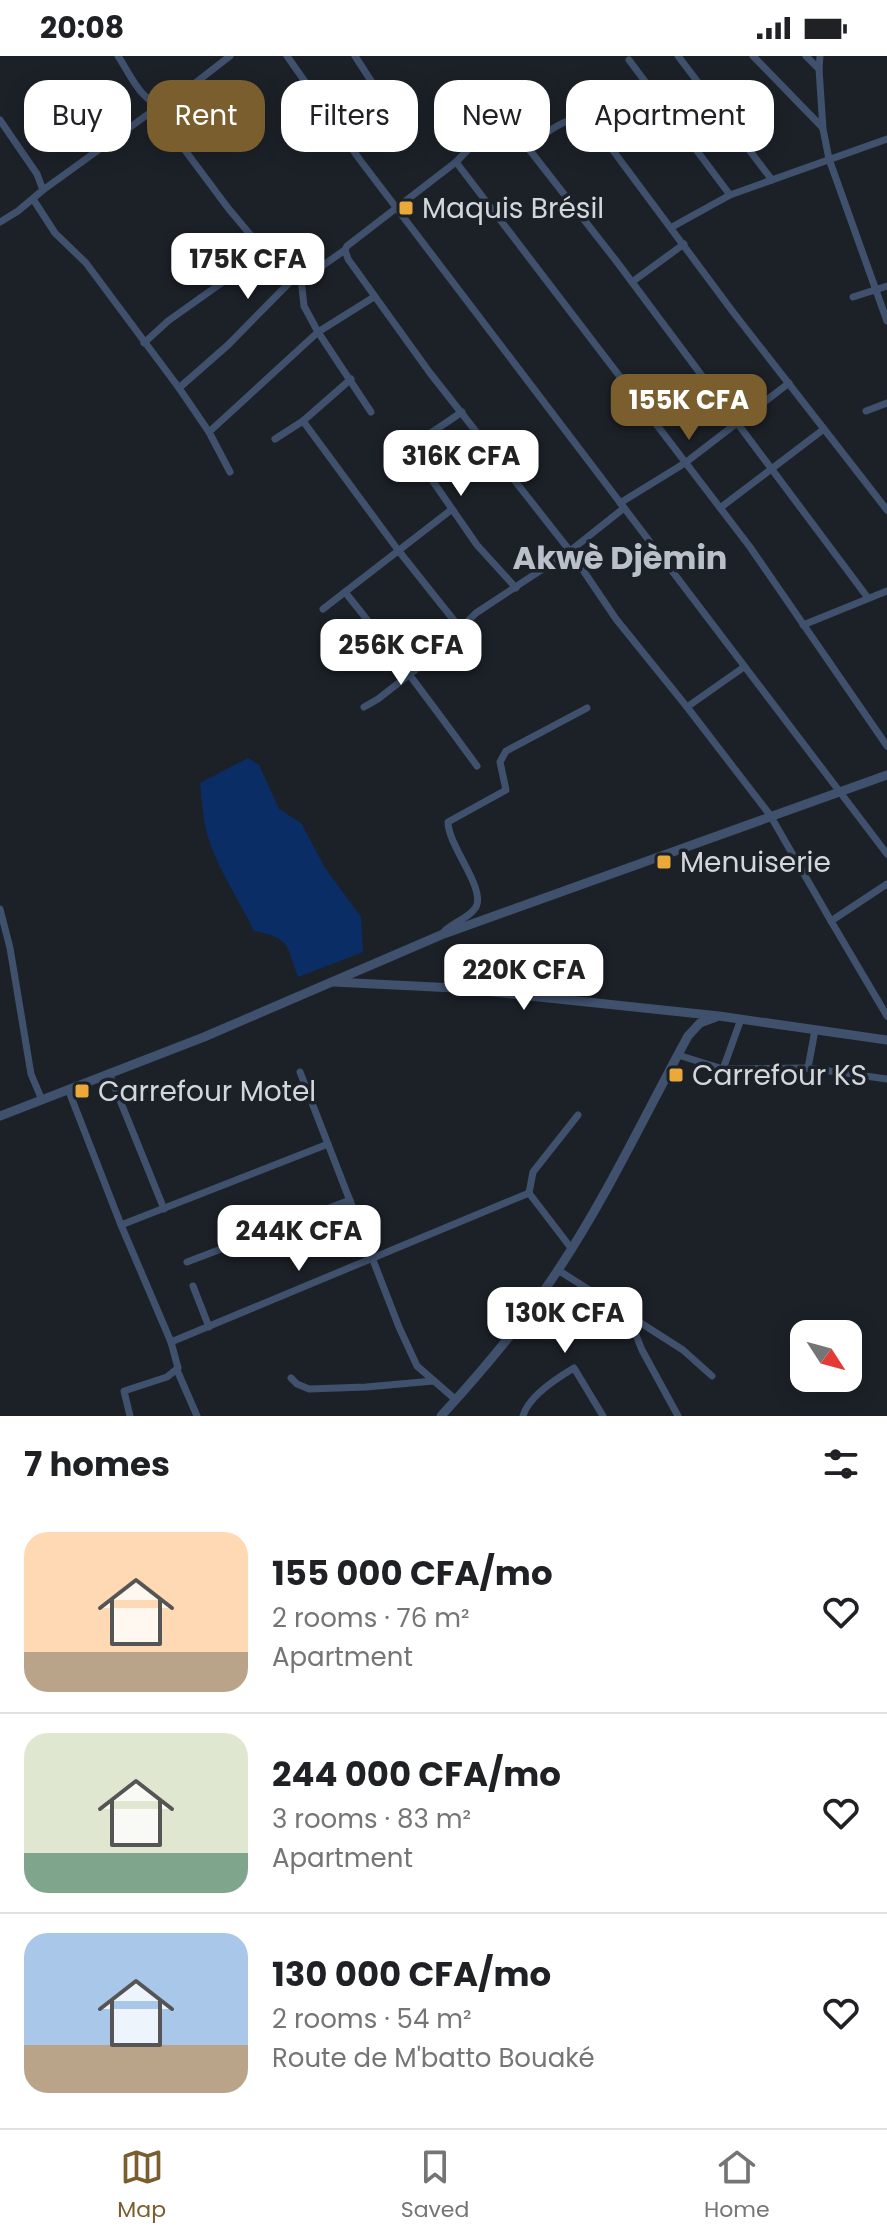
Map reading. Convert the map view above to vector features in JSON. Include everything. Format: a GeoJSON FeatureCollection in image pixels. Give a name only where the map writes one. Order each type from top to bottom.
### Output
{"type":"FeatureCollection","features":[{"type":"Feature","properties":{"kind":"street"},"geometry":{"type":"LineString","coordinates":[[118,56],[147,98]]}},
{"type":"Feature","properties":{"kind":"street"},"geometry":{"type":"LineString","coordinates":[[199,80],[230,56]]}},
{"type":"Feature","properties":{"kind":"street"},"geometry":{"type":"LineString","coordinates":[[287,56],[304,80]]}},
{"type":"Feature","properties":{"kind":"street"},"geometry":{"type":"LineString","coordinates":[[355,56],[370,80]]}},
{"type":"Feature","properties":{"kind":"street"},"geometry":{"type":"LineString","coordinates":[[678,56],[772,180]]}},
{"type":"Feature","properties":{"kind":"street"},"geometry":{"type":"LineString","coordinates":[[753,56],[823,129]]}},
{"type":"Feature","properties":{"kind":"street"},"geometry":{"type":"LineString","coordinates":[[806,56],[819,69]]}},
{"type":"Feature","properties":{"kind":"street"},"geometry":{"type":"LineString","coordinates":[[820,56],[823,129],[829,159],[887,321]]}},
{"type":"Feature","properties":{"kind":"street"},"geometry":{"type":"LineString","coordinates":[[629,60],[730,195]]}},
{"type":"Feature","properties":{"kind":"street"},"geometry":{"type":"LineString","coordinates":[[0,222],[147,115]]}},
{"type":"Feature","properties":{"kind":"street"},"geometry":{"type":"LineString","coordinates":[[550,128],[576,118],[594,125],[885,506]]}},
{"type":"Feature","properties":{"kind":"street"},"geometry":{"type":"LineString","coordinates":[[0,120],[37,174],[43,190]]}},
{"type":"Feature","properties":{"kind":"street"},"geometry":{"type":"LineString","coordinates":[[672,227],[730,195],[887,139]]}},
{"type":"Feature","properties":{"kind":"street"},"geometry":{"type":"LineString","coordinates":[[188,152],[228,208],[290,282]]}},
{"type":"Feature","properties":{"kind":"street"},"geometry":{"type":"LineString","coordinates":[[356,152],[887,854]]}},
{"type":"Feature","properties":{"kind":"street"},"geometry":{"type":"LineString","coordinates":[[179,388],[228,345],[290,282],[345,250],[466,152]]}},
{"type":"Feature","properties":{"kind":"street"},"geometry":{"type":"LineString","coordinates":[[531,152],[868,598]]}},
{"type":"Feature","properties":{"kind":"street"},"geometry":{"type":"LineString","coordinates":[[456,162],[750,547],[887,746]]}},
{"type":"Feature","properties":{"kind":"street"},"geometry":{"type":"LineString","coordinates":[[33,199],[55,233],[86,263],[179,388],[209,432],[230,472]]}},
{"type":"Feature","properties":{"kind":"street"},"geometry":{"type":"LineString","coordinates":[[632,282],[684,244]]}},
{"type":"Feature","properties":{"kind":"street"},"geometry":{"type":"LineString","coordinates":[[345,250],[374,297],[570,551],[616,619],[770,815],[887,1016]]}},
{"type":"Feature","properties":{"kind":"street"},"geometry":{"type":"LineString","coordinates":[[144,343],[168,321],[265,252]]}},
{"type":"Feature","properties":{"kind":"street"},"geometry":{"type":"LineString","coordinates":[[301,278],[304,306],[371,412]]}},
{"type":"Feature","properties":{"kind":"street"},"geometry":{"type":"LineString","coordinates":[[853,297],[887,286]]}},
{"type":"Feature","properties":{"kind":"street"},"geometry":{"type":"LineString","coordinates":[[209,432],[318,332],[374,297]]}},
{"type":"Feature","properties":{"kind":"street"},"geometry":{"type":"LineString","coordinates":[[275,439],[303,421],[351,379]]}},
{"type":"Feature","properties":{"kind":"street"},"geometry":{"type":"LineString","coordinates":[[364,707],[433,656],[476,613],[570,551],[622,506],[738,424],[789,383]]}},
{"type":"Feature","properties":{"kind":"street"},"geometry":{"type":"LineString","coordinates":[[866,411],[887,403]]}},
{"type":"Feature","properties":{"kind":"street"},"geometry":{"type":"LineString","coordinates":[[462,412],[413,445],[412,451],[451,510],[516,588]]}},
{"type":"Feature","properties":{"kind":"street"},"geometry":{"type":"LineString","coordinates":[[303,421],[460,628]]}},
{"type":"Feature","properties":{"kind":"street"},"geometry":{"type":"LineString","coordinates":[[720,508],[824,429]]}},
{"type":"Feature","properties":{"kind":"street"},"geometry":{"type":"LineString","coordinates":[[323,609],[451,510]]}},
{"type":"Feature","properties":{"kind":"street"},"geometry":{"type":"LineString","coordinates":[[803,625],[887,591]]}},
{"type":"Feature","properties":{"kind":"street"},"geometry":{"type":"LineString","coordinates":[[345,592],[410,673],[434,711],[477,766]]}},
{"type":"Feature","properties":{"kind":"street"},"geometry":{"type":"LineString","coordinates":[[687,707],[744,667]]}},
{"type":"Feature","properties":{"kind":"street"},"geometry":{"type":"LineString","coordinates":[[441,935],[446,928],[473,911],[478,903],[478,894],[456,849],[448,822],[506,790],[500,762],[506,751],[587,708]]}},
{"type":"Feature","properties":{"kind":"street"},"geometry":{"type":"LineString","coordinates":[[0,1116],[204,1037],[441,935],[887,775]]}},
{"type":"Feature","properties":{"kind":"street"},"geometry":{"type":"LineString","coordinates":[[831,921],[887,884]]}},
{"type":"Feature","properties":{"kind":"street"},"geometry":{"type":"LineString","coordinates":[[0,909],[10,948],[31,1074],[42,1100]]}},
{"type":"Feature","properties":{"kind":"street"},"geometry":{"type":"LineString","coordinates":[[332,981],[455,988],[719,1016],[887,1040]]}},
{"type":"Feature","properties":{"kind":"street"},"geometry":{"type":"LineString","coordinates":[[441,1416],[517,1328],[558,1270],[694,1029],[719,1016]]}},
{"type":"Feature","properties":{"kind":"street"},"geometry":{"type":"LineString","coordinates":[[723,1069],[741,1019]]}},
{"type":"Feature","properties":{"kind":"street"},"geometry":{"type":"LineString","coordinates":[[808,1068],[815,1030]]}},
{"type":"Feature","properties":{"kind":"street"},"geometry":{"type":"LineString","coordinates":[[678,1055],[723,1069],[808,1068],[887,1079]]}},
{"type":"Feature","properties":{"kind":"street"},"geometry":{"type":"LineString","coordinates":[[300,1072],[417,1366],[456,1400]]}},
{"type":"Feature","properties":{"kind":"street"},"geometry":{"type":"LineString","coordinates":[[109,1073],[164,1209]]}},
{"type":"Feature","properties":{"kind":"street"},"geometry":{"type":"LineString","coordinates":[[68,1089],[171,1342],[177,1370],[197,1416]]}},
{"type":"Feature","properties":{"kind":"street"},"geometry":{"type":"LineString","coordinates":[[571,1248],[529,1193],[533,1172],[578,1115]]}},
{"type":"Feature","properties":{"kind":"street"},"geometry":{"type":"LineString","coordinates":[[121,1225],[328,1144]]}},
{"type":"Feature","properties":{"kind":"street"},"geometry":{"type":"LineString","coordinates":[[171,1342],[529,1193]]}},
{"type":"Feature","properties":{"kind":"street"},"geometry":{"type":"LineString","coordinates":[[187,1262],[350,1200]]}},
{"type":"Feature","properties":{"kind":"street"},"geometry":{"type":"LineString","coordinates":[[558,1270],[683,1350],[712,1376]]}},
{"type":"Feature","properties":{"kind":"street"},"geometry":{"type":"LineString","coordinates":[[193,1286],[209,1327]]}},
{"type":"Feature","properties":{"kind":"street"},"geometry":{"type":"LineString","coordinates":[[629,1318],[642,1350],[678,1416]]}},
{"type":"Feature","properties":{"kind":"street"},"geometry":{"type":"LineString","coordinates":[[523,1416],[526,1405],[534,1397],[574,1368],[603,1416]]}},
{"type":"Feature","properties":{"kind":"street"},"geometry":{"type":"LineString","coordinates":[[130,1416],[124,1391],[167,1377],[177,1370]]}},
{"type":"Feature","properties":{"kind":"street"},"geometry":{"type":"LineString","coordinates":[[291,1378],[309,1389],[434,1381]]}},
{"type":"Feature","properties":{"kind":"shaded area"},"geometry":{"type":"Polygon","coordinates":[[[248,758],[259,765],[279,809],[301,823],[325,868],[361,917],[363,952],[298,977],[285,944],[274,936],[254,931],[211,847],[204,822],[200,783],[248,758]]]}},
{"type":"Feature","properties":{"kind":"place","name":"Maquis Brésil"},"geometry":{"type":"Point","coordinates":[406,208]}},
{"type":"Feature","properties":{"kind":"place","name":"Menuiserie"},"geometry":{"type":"Point","coordinates":[664,862]}},
{"type":"Feature","properties":{"kind":"place","name":"Carrefour KS"},"geometry":{"type":"Point","coordinates":[676,1075]}},
{"type":"Feature","properties":{"kind":"place","name":"Carrefour Motel"},"geometry":{"type":"Point","coordinates":[82,1091]}},
{"type":"Feature","properties":{"kind":"district","name":"Akwè Djèmin"},"geometry":{"type":"Point","coordinates":[620,558]}}]}
